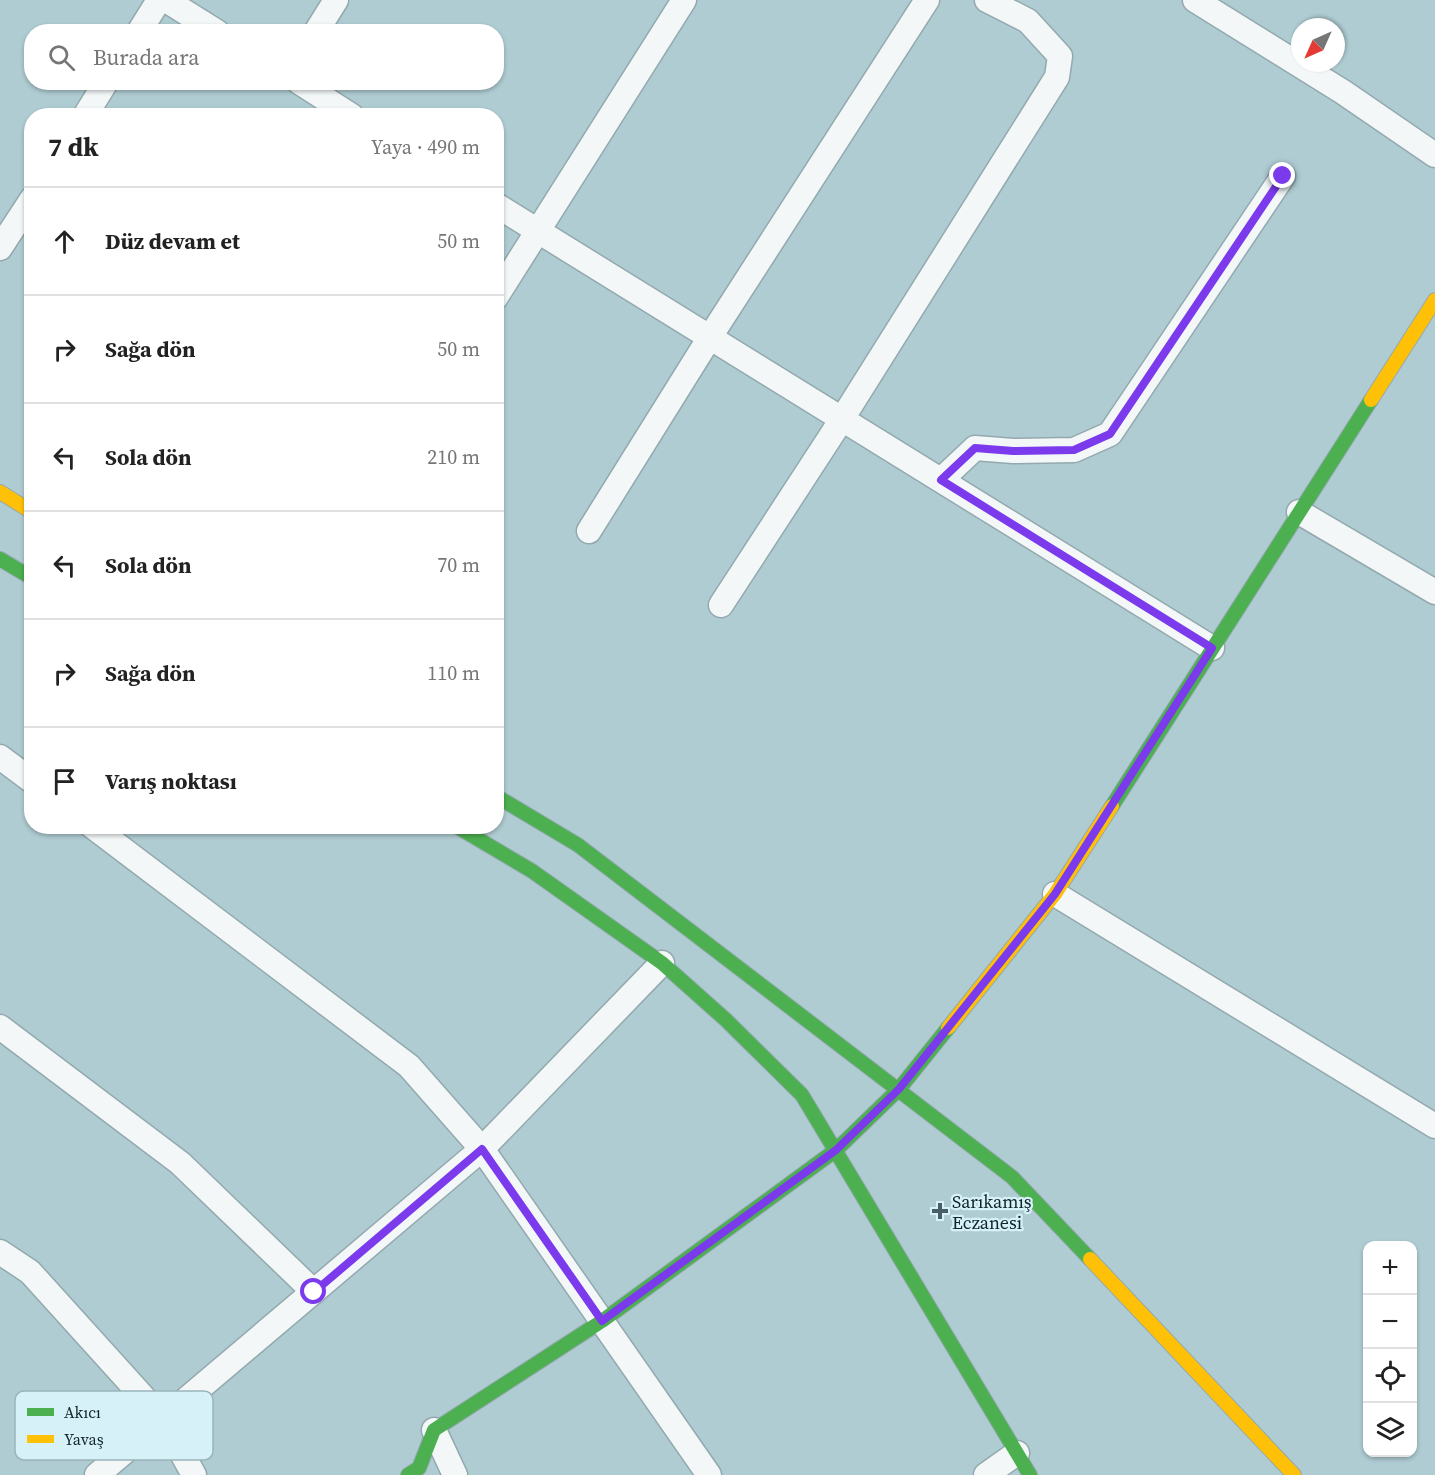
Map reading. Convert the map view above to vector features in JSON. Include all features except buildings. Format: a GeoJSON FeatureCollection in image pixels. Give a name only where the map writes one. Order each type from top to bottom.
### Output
{"type":"FeatureCollection","features":[{"type":"Feature","properties":{"kind":"main road"},"geometry":{"type":"LineString","coordinates":[[408,1475],[419,1468],[434,1430],[602,1321],[836,1150],[899,1089],[1055,894],[1435,300]]}},
{"type":"Feature","properties":{"kind":"main road"},"geometry":{"type":"LineString","coordinates":[[0,492],[24,507]]}},
{"type":"Feature","properties":{"kind":"main road"},"geometry":{"type":"LineString","coordinates":[[0,559],[24,573]]}},
{"type":"Feature","properties":{"kind":"main road"},"geometry":{"type":"LineString","coordinates":[[504,801],[578,845],[1012,1177],[1294,1475]]}},
{"type":"Feature","properties":{"kind":"main road"},"geometry":{"type":"LineString","coordinates":[[470,834],[532,871],[662,963],[726,1020],[802,1095],[1030,1475]]}},
{"type":"Feature","properties":{"kind":"street"},"geometry":{"type":"LineString","coordinates":[[321,24],[336,0]]}},
{"type":"Feature","properties":{"kind":"street"},"geometry":{"type":"LineString","coordinates":[[504,284],[684,0]]}},
{"type":"Feature","properties":{"kind":"street"},"geometry":{"type":"LineString","coordinates":[[589,531],[710,337],[927,0]]}},
{"type":"Feature","properties":{"kind":"street"},"geometry":{"type":"LineString","coordinates":[[721,605],[842,419],[1057,77],[1060,56],[1028,21],[987,0]]}},
{"type":"Feature","properties":{"kind":"street"},"geometry":{"type":"LineString","coordinates":[[1196,0],[1343,92],[1435,155]]}},
{"type":"Feature","properties":{"kind":"street"},"geometry":{"type":"LineString","coordinates":[[148,24],[172,2],[205,24]]}},
{"type":"Feature","properties":{"kind":"street"},"geometry":{"type":"LineString","coordinates":[[90,108],[101,90]]}},
{"type":"Feature","properties":{"kind":"street"},"geometry":{"type":"LineString","coordinates":[[311,90],[340,108]]}},
{"type":"Feature","properties":{"kind":"street"},"geometry":{"type":"LineString","coordinates":[[941,480],[975,448],[1013,451],[1074,450],[1110,434],[1283,176]]}},
{"type":"Feature","properties":{"kind":"street"},"geometry":{"type":"LineString","coordinates":[[504,210],[1212,648]]}},
{"type":"Feature","properties":{"kind":"street"},"geometry":{"type":"LineString","coordinates":[[0,248],[24,211]]}},
{"type":"Feature","properties":{"kind":"street"},"geometry":{"type":"LineString","coordinates":[[1299,512],[1435,592]]}},
{"type":"Feature","properties":{"kind":"street"},"geometry":{"type":"LineString","coordinates":[[0,757],[24,775]]}},
{"type":"Feature","properties":{"kind":"street"},"geometry":{"type":"LineString","coordinates":[[103,834],[409,1066],[482,1149],[709,1475]]}},
{"type":"Feature","properties":{"kind":"street"},"geometry":{"type":"LineString","coordinates":[[1055,894],[1435,1126]]}},
{"type":"Feature","properties":{"kind":"street"},"geometry":{"type":"LineString","coordinates":[[197,1391],[482,1149],[662,963]]}},
{"type":"Feature","properties":{"kind":"street"},"geometry":{"type":"LineString","coordinates":[[0,1027],[180,1163],[314,1292]]}},
{"type":"Feature","properties":{"kind":"street"},"geometry":{"type":"LineString","coordinates":[[0,1252],[30,1272],[138,1391]]}},
{"type":"Feature","properties":{"kind":"street"},"geometry":{"type":"LineString","coordinates":[[434,1430],[455,1475]]}},
{"type":"Feature","properties":{"kind":"street"},"geometry":{"type":"LineString","coordinates":[[986,1475],[1017,1453]]}},
{"type":"Feature","properties":{"kind":"street"},"geometry":{"type":"LineString","coordinates":[[97,1475],[115,1460]]}},
{"type":"Feature","properties":{"kind":"street"},"geometry":{"type":"LineString","coordinates":[[186,1460],[194,1475]]}},
{"type":"Feature","properties":{"kind":"traffic: fast"},"geometry":{"type":"LineString","coordinates":[[1112,806],[1371,400]]}},
{"type":"Feature","properties":{"kind":"traffic: fast"},"geometry":{"type":"LineString","coordinates":[[0,559],[24,573]]}},
{"type":"Feature","properties":{"kind":"traffic: fast"},"geometry":{"type":"LineString","coordinates":[[504,801],[578,845],[1012,1177],[1090,1259]]}},
{"type":"Feature","properties":{"kind":"traffic: fast"},"geometry":{"type":"LineString","coordinates":[[470,834],[532,871],[662,963],[726,1020],[802,1095],[1030,1475]]}},
{"type":"Feature","properties":{"kind":"traffic: fast"},"geometry":{"type":"LineString","coordinates":[[408,1475],[419,1468],[434,1430],[602,1321],[836,1150],[899,1089],[948,1028]]}},
{"type":"Feature","properties":{"kind":"traffic: slow"},"geometry":{"type":"LineString","coordinates":[[1371,400],[1435,300]]}},
{"type":"Feature","properties":{"kind":"traffic: slow"},"geometry":{"type":"LineString","coordinates":[[0,492],[24,507]]}},
{"type":"Feature","properties":{"kind":"traffic: slow"},"geometry":{"type":"LineString","coordinates":[[948,1028],[1055,894],[1112,806]]}},
{"type":"Feature","properties":{"kind":"traffic: slow"},"geometry":{"type":"LineString","coordinates":[[1090,1259],[1294,1475]]}},
{"type":"Feature","properties":{"kind":"place","name":"Sarıkamış Eczanesi"},"geometry":{"type":"Point","coordinates":[940,1211]}},
{"type":"Feature","properties":{"kind":"route"},"geometry":{"type":"LineString","coordinates":[[314,1292],[482,1149],[602,1321],[836,1150],[899,1089],[1055,894],[1212,648],[941,480],[975,448],[1013,451],[1074,450],[1110,434],[1283,176]]}}]}
